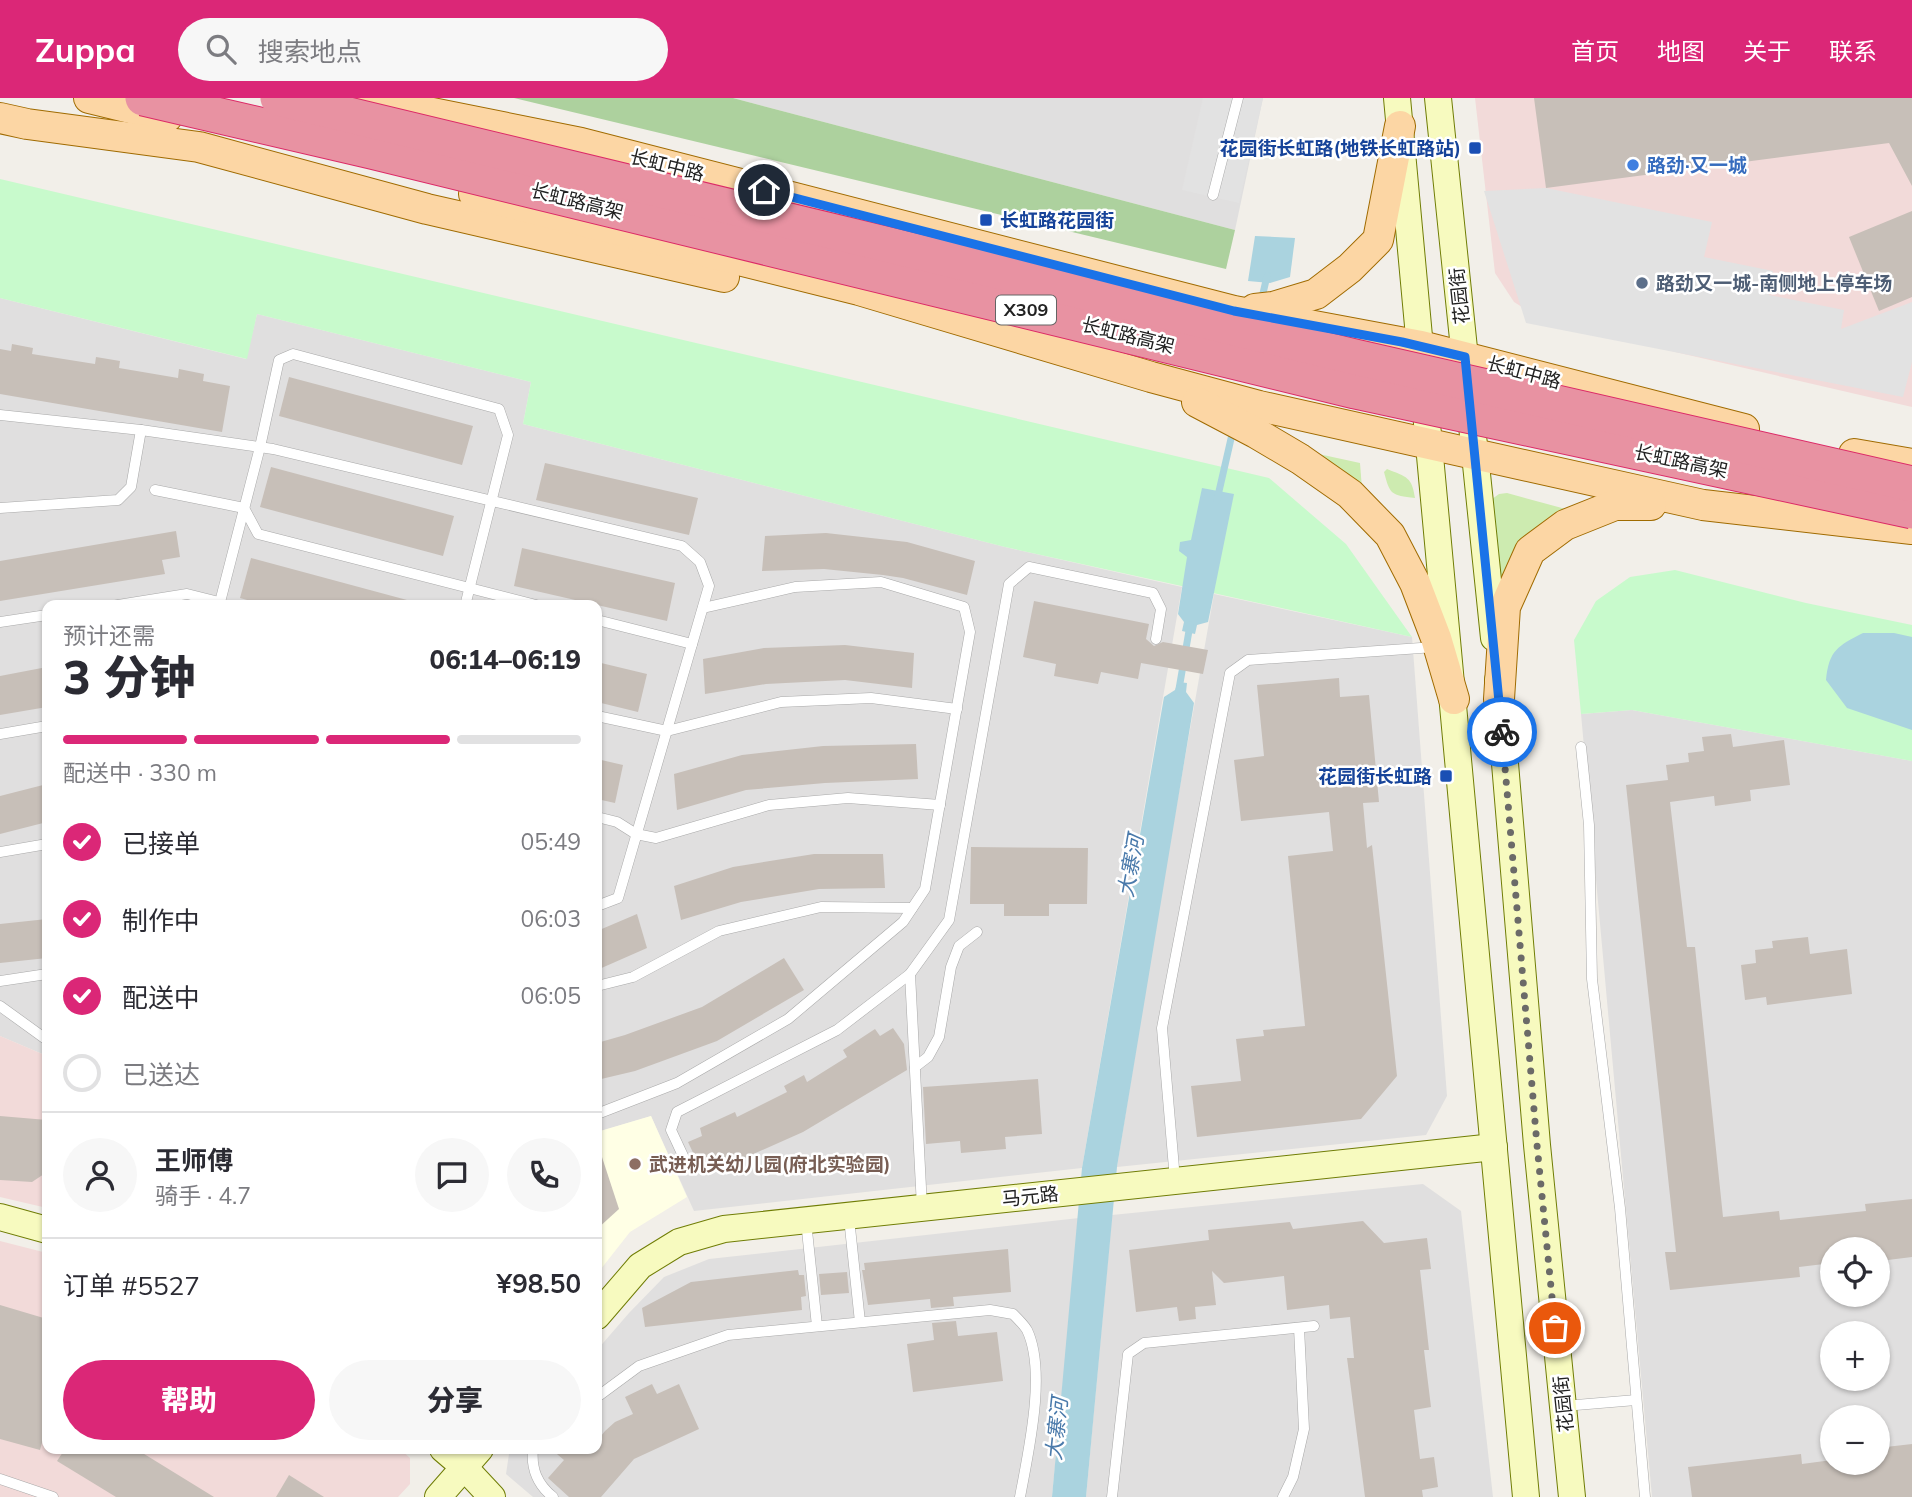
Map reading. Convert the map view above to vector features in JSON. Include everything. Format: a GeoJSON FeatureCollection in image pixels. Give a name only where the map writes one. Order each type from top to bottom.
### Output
{"type":"FeatureCollection","features":[{"type":"Feature","properties":{"kind":"highway","name":"长虹路高架"},"geometry":{"type":"LineString","coordinates":[[143,98],[398,157],[1354,391],[1912,511]]}},
{"type":"Feature","properties":{"kind":"highway","name":"长虹路高架"},"geometry":{"type":"LineString","coordinates":[[278,98],[1355,357],[1912,484]]}},
{"type":"Feature","properties":{"kind":"main road","name":"X309"},"geometry":{"type":"LineString","coordinates":[[89,98],[859,290],[1150,377]]}},
{"type":"Feature","properties":{"kind":"main road","name":"长虹中路"},"geometry":{"type":"LineString","coordinates":[[358,98],[594,146],[1234,311],[1271,312],[1421,346],[1770,435],[1877,460],[1912,464]]}},
{"type":"Feature","properties":{"kind":"main road"},"geometry":{"type":"LineString","coordinates":[[403,98],[489,124]]}},
{"type":"Feature","properties":{"kind":"main road","name":"花园街"},"geometry":{"type":"LineString","coordinates":[[1438,98],[1499,699],[1537,1145],[1572,1497]]}},
{"type":"Feature","properties":{"kind":"main road"},"geometry":{"type":"LineString","coordinates":[[1271,312],[1316,294],[1350,268],[1378,240],[1398,112]]}},
{"type":"Feature","properties":{"kind":"main road"},"geometry":{"type":"LineString","coordinates":[[1398,112],[1430,445],[1444,646],[1454,699],[1526,1497]]}},
{"type":"Feature","properties":{"kind":"main road"},"geometry":{"type":"LineString","coordinates":[[0,118],[200,147],[427,209],[1150,377],[1257,419],[1430,445],[1703,505],[1912,529]]}},
{"type":"Feature","properties":{"kind":"main road"},"geometry":{"type":"LineString","coordinates":[[1561,474],[1579,386]]}},
{"type":"Feature","properties":{"kind":"main road"},"geometry":{"type":"LineString","coordinates":[[1257,419],[1300,459],[1349,495],[1391,535],[1444,646]]}},
{"type":"Feature","properties":{"kind":"main road"},"geometry":{"type":"LineString","coordinates":[[1499,699],[1505,607],[1530,551],[1565,525],[1615,505],[1703,505]]}},
{"type":"Feature","properties":{"kind":"main road","name":"马元路"},"geometry":{"type":"LineString","coordinates":[[602,1310],[640,1266],[679,1242],[724,1229],[1494,1147]]}},
{"type":"Feature","properties":{"kind":"main road"},"geometry":{"type":"LineString","coordinates":[[0,1217],[42,1229]]}},
{"type":"Feature","properties":{"kind":"main road"},"geometry":{"type":"LineString","coordinates":[[438,1497],[472,1458],[492,1497]]}},
{"type":"Feature","properties":{"kind":"lane"},"geometry":{"type":"LineString","coordinates":[[1213,195],[1238,98]]}},
{"type":"Feature","properties":{"kind":"lane"},"geometry":{"type":"LineString","coordinates":[[221,600],[279,360],[293,354],[499,409],[508,435],[467,600]]}},
{"type":"Feature","properties":{"kind":"lane"},"geometry":{"type":"LineString","coordinates":[[0,415],[141,429],[260,447],[682,546],[700,562],[709,586],[618,898],[602,904]]}},
{"type":"Feature","properties":{"kind":"lane"},"geometry":{"type":"LineString","coordinates":[[0,508],[118,500],[131,487],[141,429]]}},
{"type":"Feature","properties":{"kind":"lane"},"geometry":{"type":"LineString","coordinates":[[155,490],[244,508]]}},
{"type":"Feature","properties":{"kind":"lane"},"geometry":{"type":"LineString","coordinates":[[244,508],[258,534],[517,600]]}},
{"type":"Feature","properties":{"kind":"lane"},"geometry":{"type":"LineString","coordinates":[[685,1160],[671,1129],[677,1112],[836,1030],[910,974],[950,920],[1009,584],[1029,567],[1153,593],[1161,609],[1156,639]]}},
{"type":"Feature","properties":{"kind":"lane"},"geometry":{"type":"LineString","coordinates":[[602,1112],[677,1083],[788,1019],[903,922],[925,890],[970,632],[964,607],[881,582],[795,587],[703,608]]}},
{"type":"Feature","properties":{"kind":"lane"},"geometry":{"type":"LineString","coordinates":[[150,600],[187,594],[207,600]]}},
{"type":"Feature","properties":{"kind":"lane"},"geometry":{"type":"LineString","coordinates":[[0,622],[42,616]]}},
{"type":"Feature","properties":{"kind":"lane"},"geometry":{"type":"LineString","coordinates":[[602,621],[692,644]]}},
{"type":"Feature","properties":{"kind":"lane"},"geometry":{"type":"LineString","coordinates":[[1175,1181],[1162,1028],[1230,673],[1248,660],[1444,646]]}},
{"type":"Feature","properties":{"kind":"lane"},"geometry":{"type":"LineString","coordinates":[[602,717],[667,731],[781,702],[871,698],[957,709]]}},
{"type":"Feature","properties":{"kind":"lane"},"geometry":{"type":"LineString","coordinates":[[0,734],[42,727]]}},
{"type":"Feature","properties":{"kind":"lane"},"geometry":{"type":"LineString","coordinates":[[1581,747],[1589,825],[1592,979],[1620,1208],[1645,1497]]}},
{"type":"Feature","properties":{"kind":"lane"},"geometry":{"type":"LineString","coordinates":[[602,818],[617,822],[636,834],[656,838],[769,805],[848,798],[940,805]]}},
{"type":"Feature","properties":{"kind":"lane"},"geometry":{"type":"LineString","coordinates":[[0,852],[42,845]]}},
{"type":"Feature","properties":{"kind":"lane"},"geometry":{"type":"LineString","coordinates":[[602,985],[633,977],[719,932],[732,928],[821,907],[912,908]]}},
{"type":"Feature","properties":{"kind":"lane"},"geometry":{"type":"LineString","coordinates":[[915,1067],[928,1058],[939,1037],[951,967],[959,946],[977,932]]}},
{"type":"Feature","properties":{"kind":"lane"},"geometry":{"type":"LineString","coordinates":[[910,974],[922,1208]]}},
{"type":"Feature","properties":{"kind":"lane"},"geometry":{"type":"LineString","coordinates":[[0,981],[42,975]]}},
{"type":"Feature","properties":{"kind":"lane"},"geometry":{"type":"LineString","coordinates":[[0,1006],[42,1036]]}},
{"type":"Feature","properties":{"kind":"lane"},"geometry":{"type":"LineString","coordinates":[[849,1216],[860,1322]]}},
{"type":"Feature","properties":{"kind":"lane"},"geometry":{"type":"LineString","coordinates":[[806,1220],[817,1326]]}},
{"type":"Feature","properties":{"kind":"lane"},"geometry":{"type":"LineString","coordinates":[[602,1392],[639,1366],[728,1335],[990,1310],[1013,1314],[1027,1329],[1036,1366],[1030,1443],[1020,1497]]}},
{"type":"Feature","properties":{"kind":"lane"},"geometry":{"type":"LineString","coordinates":[[1112,1497],[1128,1354],[1144,1343],[1314,1326]]}},
{"type":"Feature","properties":{"kind":"lane"},"geometry":{"type":"LineString","coordinates":[[1283,1497],[1293,1476],[1304,1429],[1299,1328]]}},
{"type":"Feature","properties":{"kind":"lane"},"geometry":{"type":"LineString","coordinates":[[1563,1406],[1636,1400]]}},
{"type":"Feature","properties":{"kind":"lane"},"geometry":{"type":"LineString","coordinates":[[532,1454],[531,1465],[543,1489],[553,1497]]}},
{"type":"Feature","properties":{"kind":"lane"},"geometry":{"type":"LineString","coordinates":[[0,1479],[53,1497]]}},
{"type":"Feature","properties":{"kind":"shaded area"},"geometry":{"type":"Polygon","coordinates":[[[733,98],[1263,98],[1235,230],[733,98]]]}},
{"type":"Feature","properties":{"kind":"shaded area"},"geometry":{"type":"Polygon","coordinates":[[[1203,98],[1263,98],[1239,203],[1182,190],[1203,98]]]}},
{"type":"Feature","properties":{"kind":"shaded area"},"geometry":{"type":"Polygon","coordinates":[[[1475,98],[1912,98],[1912,407],[1546,322],[1514,302],[1495,273],[1475,98]]]}},
{"type":"Feature","properties":{"kind":"shaded area","name":"路劲又一城-南侧地上停车场"},"geometry":{"type":"Polygon","coordinates":[[[1546,188],[1712,222],[1704,257],[1773,271],[1769,295],[1844,310],[1841,329],[1912,302],[1912,362],[1903,397],[1526,323],[1484,191],[1546,188]]]}},
{"type":"Feature","properties":{"kind":"shaded area"},"geometry":{"type":"Polygon","coordinates":[[[0,298],[246,359],[257,314],[531,382],[523,424],[1005,547],[1182,587],[1082,1168],[694,1211],[651,1116],[602,1131],[602,600],[42,600],[42,1054],[0,1036],[0,298]]]}},
{"type":"Feature","properties":{"kind":"shaded area"},"geometry":{"type":"Polygon","coordinates":[[[1214,594],[1412,637],[1447,1096],[1426,1135],[1117,1167],[1161,893],[1214,594]]]}},
{"type":"Feature","properties":{"kind":"shaded area"},"geometry":{"type":"Polygon","coordinates":[[[1632,710],[1912,761],[1912,1497],[1652,1497],[1581,714],[1632,710]]]}},
{"type":"Feature","properties":{"kind":"shaded area"},"geometry":{"type":"Polygon","coordinates":[[[0,1036],[42,1054],[42,1207],[0,1197],[0,1036]]]}},
{"type":"Feature","properties":{"kind":"shaded area","name":"武进机关幼儿园(府北实验园)"},"geometry":{"type":"Polygon","coordinates":[[[651,1116],[687,1197],[630,1232],[602,1268],[602,1131],[651,1116]]]}},
{"type":"Feature","properties":{"kind":"shaded area"},"geometry":{"type":"Polygon","coordinates":[[[1423,1184],[1461,1211],[1493,1497],[1086,1497],[1112,1215],[1423,1184]]]}},
{"type":"Feature","properties":{"kind":"shaded area"},"geometry":{"type":"Polygon","coordinates":[[[1079,1218],[1052,1497],[533,1497],[506,1474],[509,1454],[602,1454],[602,1344],[664,1277],[709,1259],[1079,1218]]]}},
{"type":"Feature","properties":{"kind":"shaded area"},"geometry":{"type":"Polygon","coordinates":[[[0,1241],[42,1252],[42,1454],[406,1454],[410,1458],[410,1484],[398,1497],[0,1497],[0,1241]]]}},
{"type":"Feature","properties":{"kind":"green space"},"geometry":{"type":"Polygon","coordinates":[[[514,98],[733,98],[1235,230],[1226,269],[514,98]]]}},
{"type":"Feature","properties":{"kind":"green space"},"geometry":{"type":"Polygon","coordinates":[[[0,179],[1269,478],[1346,544],[1412,637],[1005,547],[523,424],[531,382],[257,314],[247,359],[0,298],[0,179]]]}},
{"type":"Feature","properties":{"kind":"green space"},"geometry":{"type":"Polygon","coordinates":[[[1314,453],[1360,463],[1362,489],[1314,453]]]}},
{"type":"Feature","properties":{"kind":"green space"},"geometry":{"type":"Polygon","coordinates":[[[1387,469],[1410,482],[1415,498],[1401,496],[1390,490],[1384,472],[1387,469]]]}},
{"type":"Feature","properties":{"kind":"green space"},"geometry":{"type":"Polygon","coordinates":[[[1507,493],[1584,514],[1507,583],[1495,583],[1488,502],[1499,494],[1507,493]]]}},
{"type":"Feature","properties":{"kind":"green space"},"geometry":{"type":"Polygon","coordinates":[[[1675,570],[1806,603],[1912,625],[1912,761],[1632,710],[1581,714],[1574,640],[1596,601],[1630,577],[1675,570]]]}},
{"type":"Feature","properties":{"kind":"water"},"geometry":{"type":"Polygon","coordinates":[[[1255,236],[1295,238],[1290,277],[1270,283],[1248,281],[1255,236]]]}},
{"type":"Feature","properties":{"kind":"water"},"geometry":{"type":"Polygon","coordinates":[[[1202,488],[1234,494],[1208,622],[1197,625],[1195,634],[1182,631],[1184,622],[1178,614],[1187,557],[1179,551],[1180,542],[1191,540],[1202,488]]]}},
{"type":"Feature","properties":{"kind":"water"},"geometry":{"type":"Polygon","coordinates":[[[1863,633],[1894,633],[1912,637],[1912,730],[1847,708],[1826,680],[1832,655],[1863,633]]]}},
{"type":"Feature","properties":{"kind":"water"},"geometry":{"type":"Polygon","coordinates":[[[1178,682],[1187,683],[1186,692],[1194,703],[1117,1167],[1086,1497],[1052,1497],[1082,1168],[1164,697],[1175,690],[1178,682]]]}},
{"type":"Feature","properties":{"kind":"building","name":"路劲·又一城"},"geometry":{"type":"Polygon","coordinates":[[[1534,98],[1912,98],[1912,186],[1889,143],[1546,188],[1534,98]]]}},
{"type":"Feature","properties":{"kind":"building"},"geometry":{"type":"Polygon","coordinates":[[[1912,211],[1912,297],[1879,311],[1849,237],[1912,211]]]}},
{"type":"Feature","properties":{"kind":"building"},"geometry":{"type":"Polygon","coordinates":[[[12,344],[33,348],[32,354],[95,364],[96,357],[120,361],[119,368],[178,378],[179,369],[204,374],[203,381],[230,386],[222,432],[0,394],[0,349],[11,351],[12,344]]]}},
{"type":"Feature","properties":{"kind":"building"},"geometry":{"type":"Polygon","coordinates":[[[289,377],[473,426],[462,465],[279,416],[289,377]]]}},
{"type":"Feature","properties":{"kind":"building"},"geometry":{"type":"Polygon","coordinates":[[[545,463],[698,498],[689,535],[536,500],[545,463]]]}},
{"type":"Feature","properties":{"kind":"building"},"geometry":{"type":"Polygon","coordinates":[[[271,467],[454,516],[443,556],[260,507],[271,467]]]}},
{"type":"Feature","properties":{"kind":"building"},"geometry":{"type":"Polygon","coordinates":[[[176,531],[180,557],[162,560],[165,574],[0,601],[0,561],[176,531]]]}},
{"type":"Feature","properties":{"kind":"building"},"geometry":{"type":"Polygon","coordinates":[[[826,533],[907,542],[975,561],[967,595],[883,575],[824,569],[762,571],[765,536],[826,533]]]}},
{"type":"Feature","properties":{"kind":"building"},"geometry":{"type":"Polygon","coordinates":[[[522,548],[675,583],[667,621],[602,606],[602,600],[575,600],[514,586],[522,548]]]}},
{"type":"Feature","properties":{"kind":"building"},"geometry":{"type":"Polygon","coordinates":[[[251,558],[407,600],[247,600],[240,598],[251,558]]]}},
{"type":"Feature","properties":{"kind":"building"},"geometry":{"type":"Polygon","coordinates":[[[1034,601],[1149,624],[1146,639],[1154,646],[1163,642],[1208,650],[1203,674],[1141,663],[1138,679],[1101,672],[1098,684],[1054,676],[1056,664],[1023,657],[1034,601]]]}},
{"type":"Feature","properties":{"kind":"building"},"geometry":{"type":"Polygon","coordinates":[[[845,645],[914,653],[912,688],[845,680],[766,684],[705,694],[703,659],[764,648],[845,645]]]}},
{"type":"Feature","properties":{"kind":"building"},"geometry":{"type":"Polygon","coordinates":[[[602,663],[647,674],[638,712],[602,703],[602,663]]]}},
{"type":"Feature","properties":{"kind":"building"},"geometry":{"type":"Polygon","coordinates":[[[42,668],[42,708],[0,715],[0,676],[42,668]]]}},
{"type":"Feature","properties":{"kind":"building"},"geometry":{"type":"Polygon","coordinates":[[[1339,678],[1340,697],[1369,695],[1379,802],[1363,803],[1367,848],[1372,845],[1397,1076],[1361,1119],[1197,1137],[1191,1086],[1241,1081],[1236,1039],[1264,1036],[1263,1030],[1305,1026],[1288,856],[1333,851],[1329,812],[1241,821],[1234,760],[1264,756],[1257,685],[1339,678]]]}},
{"type":"Feature","properties":{"kind":"building"},"geometry":{"type":"Polygon","coordinates":[[[1731,734],[1733,747],[1784,740],[1790,785],[1750,790],[1751,801],[1715,806],[1714,796],[1670,802],[1687,947],[1695,947],[1723,1217],[1779,1211],[1780,1220],[1866,1211],[1865,1204],[1912,1199],[1912,1257],[1890,1260],[1890,1237],[1820,1237],[1820,1264],[1799,1267],[1800,1277],[1670,1290],[1665,1252],[1676,1252],[1626,785],[1668,780],[1666,765],[1689,762],[1688,753],[1704,751],[1702,737],[1731,734]]]}},
{"type":"Feature","properties":{"kind":"building"},"geometry":{"type":"Polygon","coordinates":[[[916,744],[918,779],[746,790],[677,810],[674,774],[742,755],[823,746],[916,744]]]}},
{"type":"Feature","properties":{"kind":"building"},"geometry":{"type":"Polygon","coordinates":[[[602,760],[623,765],[615,803],[602,800],[602,760]]]}},
{"type":"Feature","properties":{"kind":"building"},"geometry":{"type":"Polygon","coordinates":[[[42,785],[42,823],[0,834],[0,796],[42,785]]]}},
{"type":"Feature","properties":{"kind":"building"},"geometry":{"type":"Polygon","coordinates":[[[971,847],[1088,848],[1087,904],[1049,904],[1049,916],[1004,916],[1004,904],[970,904],[971,847]]]}},
{"type":"Feature","properties":{"kind":"building"},"geometry":{"type":"Polygon","coordinates":[[[814,854],[883,854],[885,888],[819,889],[741,902],[681,920],[674,886],[733,867],[814,854]]]}},
{"type":"Feature","properties":{"kind":"building"},"geometry":{"type":"Polygon","coordinates":[[[637,914],[647,948],[602,968],[602,929],[637,914]]]}},
{"type":"Feature","properties":{"kind":"building"},"geometry":{"type":"Polygon","coordinates":[[[42,920],[42,959],[0,963],[0,924],[42,920]]]}},
{"type":"Feature","properties":{"kind":"building"},"geometry":{"type":"Polygon","coordinates":[[[1808,937],[1810,954],[1847,949],[1852,994],[1767,1005],[1766,997],[1745,1000],[1741,965],[1756,963],[1755,950],[1773,948],[1772,941],[1808,937]]]}},
{"type":"Feature","properties":{"kind":"building"},"geometry":{"type":"Polygon","coordinates":[[[784,958],[804,990],[717,1041],[635,1071],[602,1079],[602,1042],[702,1007],[784,958]]]}},
{"type":"Feature","properties":{"kind":"building"},"geometry":{"type":"Polygon","coordinates":[[[893,1028],[904,1044],[907,1070],[803,1132],[715,1171],[696,1159],[688,1142],[702,1136],[700,1128],[735,1112],[737,1117],[787,1092],[784,1086],[804,1075],[807,1082],[847,1057],[843,1050],[875,1029],[880,1036],[893,1028]]]}},
{"type":"Feature","properties":{"kind":"building"},"geometry":{"type":"Polygon","coordinates":[[[1038,1079],[1042,1134],[1005,1137],[1006,1149],[961,1153],[960,1141],[926,1144],[923,1087],[1038,1079]]]}},
{"type":"Feature","properties":{"kind":"building"},"geometry":{"type":"Polygon","coordinates":[[[0,1116],[42,1120],[42,1175],[32,1182],[0,1180],[0,1116]]]}},
{"type":"Feature","properties":{"kind":"building"},"geometry":{"type":"Polygon","coordinates":[[[602,1157],[619,1209],[602,1224],[602,1157]]]}},
{"type":"Feature","properties":{"kind":"building"},"geometry":{"type":"Polygon","coordinates":[[[1363,1221],[1384,1243],[1427,1238],[1431,1269],[1420,1270],[1429,1350],[1424,1350],[1431,1407],[1414,1410],[1420,1459],[1434,1457],[1438,1487],[1422,1490],[1423,1497],[1365,1497],[1347,1358],[1354,1358],[1350,1317],[1330,1319],[1329,1305],[1287,1310],[1284,1276],[1224,1283],[1212,1271],[1216,1305],[1195,1307],[1196,1319],[1179,1321],[1177,1307],[1136,1312],[1129,1250],[1209,1240],[1208,1230],[1290,1222],[1293,1229],[1363,1221]]]}},
{"type":"Feature","properties":{"kind":"building"},"geometry":{"type":"Polygon","coordinates":[[[1008,1249],[1011,1292],[953,1297],[954,1306],[931,1308],[930,1299],[868,1305],[862,1270],[865,1270],[864,1263],[1008,1249]]]}},
{"type":"Feature","properties":{"kind":"building"},"geometry":{"type":"Polygon","coordinates":[[[798,1270],[799,1275],[804,1275],[806,1296],[801,1297],[802,1310],[645,1327],[642,1308],[691,1282],[798,1270]]]}},
{"type":"Feature","properties":{"kind":"building"},"geometry":{"type":"Polygon","coordinates":[[[847,1272],[849,1293],[821,1295],[819,1274],[847,1272]]]}},
{"type":"Feature","properties":{"kind":"building"},"geometry":{"type":"Polygon","coordinates":[[[0,1305],[42,1318],[42,1443],[40,1450],[0,1439],[0,1305]]]}},
{"type":"Feature","properties":{"kind":"building"},"geometry":{"type":"Polygon","coordinates":[[[956,1321],[958,1336],[997,1332],[1003,1381],[913,1392],[907,1344],[934,1340],[932,1323],[956,1321]]]}},
{"type":"Feature","properties":{"kind":"building"},"geometry":{"type":"Polygon","coordinates":[[[652,1384],[657,1394],[679,1384],[699,1429],[634,1459],[601,1497],[569,1497],[548,1478],[564,1460],[557,1454],[602,1454],[602,1435],[615,1422],[633,1414],[625,1397],[652,1384]]]}},
{"type":"Feature","properties":{"kind":"building"},"geometry":{"type":"Polygon","coordinates":[[[1912,1444],[1912,1497],[1692,1497],[1688,1467],[1801,1454],[1802,1464],[1820,1462],[1820,1475],[1890,1475],[1890,1447],[1912,1444]]]}},
{"type":"Feature","properties":{"kind":"building"},"geometry":{"type":"Polygon","coordinates":[[[62,1454],[144,1454],[214,1497],[116,1497],[57,1461],[62,1454]]]}},
{"type":"Feature","properties":{"kind":"building"},"geometry":{"type":"Polygon","coordinates":[[[289,1475],[324,1497],[276,1497],[289,1475]]]}},
{"type":"Feature","properties":{"kind":"waterway","name":"大寨河"},"geometry":{"type":"LineString","coordinates":[[1261,302],[1267,276]]}},
{"type":"Feature","properties":{"kind":"waterway","name":"大寨河"},"geometry":{"type":"LineString","coordinates":[[1217,500],[1233,430]]}},
{"type":"Feature","properties":{"kind":"waterway","name":"大寨河"},"geometry":{"type":"LineString","coordinates":[[1179,689],[1190,625]]}},
{"type":"Feature","properties":{"kind":"way so far"},"geometry":{"type":"LineString","coordinates":[[1502,732],[1555,1328]]}},
{"type":"Feature","properties":{"kind":"place","name":"花园街长虹路(地铁长虹路站)"},"geometry":{"type":"Point","coordinates":[1475,148]}},
{"type":"Feature","properties":{"kind":"place","name":"路劲·又一城"},"geometry":{"type":"Point","coordinates":[1633,165]}},
{"type":"Feature","properties":{"kind":"place","name":"长虹路花园街"},"geometry":{"type":"Point","coordinates":[986,220]}},
{"type":"Feature","properties":{"kind":"place","name":"路劲又一城-南侧地上停车场"},"geometry":{"type":"Point","coordinates":[1642,283]}},
{"type":"Feature","properties":{"kind":"place","name":"花园街长虹路"},"geometry":{"type":"Point","coordinates":[1446,776]}},
{"type":"Feature","properties":{"kind":"place","name":"武进机关幼儿园(府北实验园)"},"geometry":{"type":"Point","coordinates":[635,1164]}},
{"type":"Feature","properties":{"kind":"route"},"geometry":{"type":"LineString","coordinates":[[764,190],[1234,311],[1402,342],[1465,357],[1502,732]]}}]}
